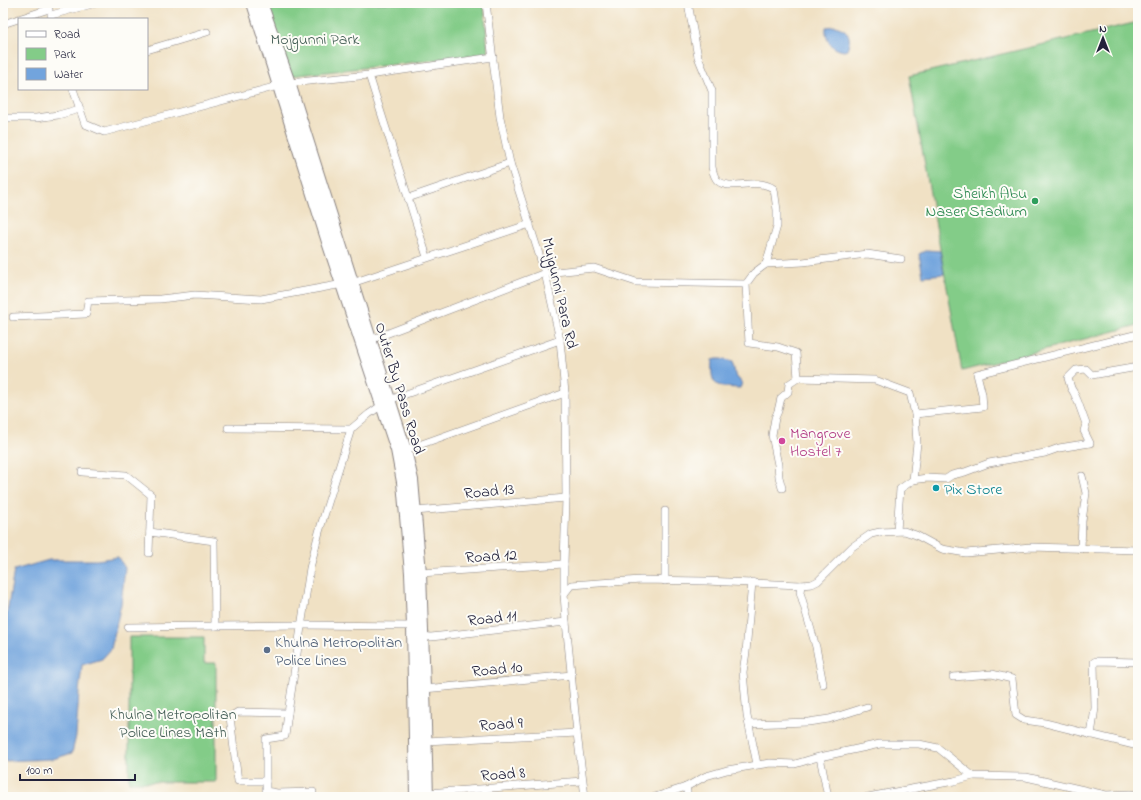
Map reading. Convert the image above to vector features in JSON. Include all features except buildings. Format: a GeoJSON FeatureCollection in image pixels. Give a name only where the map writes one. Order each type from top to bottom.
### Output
{"type":"FeatureCollection","features":[{"type":"Feature","properties":{"kind":"main road","name":"Outer By Pass Road"},"geometry":{"type":"LineString","coordinates":[[253,3],[284,85]]}},
{"type":"Feature","properties":{"kind":"main road","name":"Outer By Pass Road"},"geometry":{"type":"LineString","coordinates":[[261,3],[284,85],[385,402],[405,450],[412,480],[420,573],[426,741],[423,796]]}},
{"type":"Feature","properties":{"kind":"main road","name":"Outer By Pass Road"},"geometry":{"type":"LineString","coordinates":[[347,284],[370,340],[397,450],[403,482],[411,573],[423,796]]}},
{"type":"Feature","properties":{"kind":"street"},"geometry":{"type":"LineString","coordinates":[[26,18],[96,3]]}},
{"type":"Feature","properties":{"kind":"street","name":"Mujgunni Para Rd"},"geometry":{"type":"LineString","coordinates":[[486,3],[500,117],[510,163],[545,273],[560,340],[565,393],[566,498],[564,594],[577,733],[585,797]]}},
{"type":"Feature","properties":{"kind":"street"},"geometry":{"type":"LineString","coordinates":[[688,3],[698,57],[712,91],[712,167],[714,176],[719,182],[728,185],[758,183],[768,184],[774,189],[777,210],[777,226],[766,264]]}},
{"type":"Feature","properties":{"kind":"street"},"geometry":{"type":"LineString","coordinates":[[3,24],[18,20]]}},
{"type":"Feature","properties":{"kind":"street"},"geometry":{"type":"LineString","coordinates":[[148,50],[207,32]]}},
{"type":"Feature","properties":{"kind":"street"},"geometry":{"type":"LineString","coordinates":[[73,90],[85,124],[104,132],[284,85],[369,75],[493,57]]}},
{"type":"Feature","properties":{"kind":"street"},"geometry":{"type":"LineString","coordinates":[[369,75],[427,257]]}},
{"type":"Feature","properties":{"kind":"street"},"geometry":{"type":"LineString","coordinates":[[3,118],[36,118],[58,115],[80,109]]}},
{"type":"Feature","properties":{"kind":"street"},"geometry":{"type":"LineString","coordinates":[[408,198],[510,163]]}},
{"type":"Feature","properties":{"kind":"street"},"geometry":{"type":"LineString","coordinates":[[13,317],[86,314],[88,301],[160,299],[195,294],[261,299],[347,284],[530,224]]}},
{"type":"Feature","properties":{"kind":"street"},"geometry":{"type":"LineString","coordinates":[[798,378],[796,353],[749,343],[746,284],[754,273],[766,264],[803,262],[867,254],[901,259]]}},
{"type":"Feature","properties":{"kind":"street"},"geometry":{"type":"LineString","coordinates":[[370,340],[545,273],[594,268],[636,282],[746,284]]}},
{"type":"Feature","properties":{"kind":"street"},"geometry":{"type":"LineString","coordinates":[[915,414],[983,407],[982,394],[977,374],[1138,334]]}},
{"type":"Feature","properties":{"kind":"street"},"geometry":{"type":"LineString","coordinates":[[313,792],[277,795],[266,791],[266,739],[285,736],[310,568],[319,532],[351,429],[385,402],[560,340]]}},
{"type":"Feature","properties":{"kind":"street"},"geometry":{"type":"LineString","coordinates":[[897,531],[900,489],[913,480],[927,478],[946,479],[952,474],[965,472],[989,463],[1090,443],[1084,431],[1086,424],[1068,378],[1076,370],[1081,369],[1086,369],[1092,375],[1138,367]]}},
{"type":"Feature","properties":{"kind":"street"},"geometry":{"type":"LineString","coordinates":[[782,488],[772,435],[781,398],[788,392],[789,384],[798,378],[876,380],[910,393],[915,414],[917,443],[913,480]]}},
{"type":"Feature","properties":{"kind":"street"},"geometry":{"type":"LineString","coordinates":[[405,450],[565,393]]}},
{"type":"Feature","properties":{"kind":"street"},"geometry":{"type":"LineString","coordinates":[[228,428],[351,429]]}},
{"type":"Feature","properties":{"kind":"street"},"geometry":{"type":"LineString","coordinates":[[82,472],[126,475],[151,495],[149,553]]}},
{"type":"Feature","properties":{"kind":"street"},"geometry":{"type":"LineString","coordinates":[[1081,549],[1082,521],[1086,494],[1082,476]]}},
{"type":"Feature","properties":{"kind":"street","name":"Road 13"},"geometry":{"type":"LineString","coordinates":[[415,511],[566,498]]}},
{"type":"Feature","properties":{"kind":"street"},"geometry":{"type":"LineString","coordinates":[[665,511],[665,580]]}},
{"type":"Feature","properties":{"kind":"street"},"geometry":{"type":"LineString","coordinates":[[564,594],[571,585],[641,580],[752,582],[801,585],[812,584],[818,581],[852,547],[870,534],[880,532],[904,531],[916,535],[942,549],[961,553],[1031,547],[1138,550]]}},
{"type":"Feature","properties":{"kind":"street"},"geometry":{"type":"LineString","coordinates":[[150,532],[214,541],[215,626]]}},
{"type":"Feature","properties":{"kind":"street","name":"Road 12"},"geometry":{"type":"LineString","coordinates":[[420,573],[564,564]]}},
{"type":"Feature","properties":{"kind":"street"},"geometry":{"type":"LineString","coordinates":[[752,582],[743,672],[745,702],[757,764]]}},
{"type":"Feature","properties":{"kind":"street"},"geometry":{"type":"LineString","coordinates":[[801,585],[800,592],[816,646],[823,684]]}},
{"type":"Feature","properties":{"kind":"street","name":"Road 11"},"geometry":{"type":"LineString","coordinates":[[422,636],[431,638],[566,622]]}},
{"type":"Feature","properties":{"kind":"street"},"geometry":{"type":"LineString","coordinates":[[128,627],[302,625],[413,626]]}},
{"type":"Feature","properties":{"kind":"street"},"geometry":{"type":"LineString","coordinates":[[1091,735],[1095,708],[1094,662],[1138,662]]}},
{"type":"Feature","properties":{"kind":"street"},"geometry":{"type":"LineString","coordinates":[[953,677],[992,674],[1012,679],[1016,715],[1024,720],[1045,723],[1138,746]]}},
{"type":"Feature","properties":{"kind":"street","name":"Road 10"},"geometry":{"type":"LineString","coordinates":[[424,688],[572,675]]}},
{"type":"Feature","properties":{"kind":"street"},"geometry":{"type":"LineString","coordinates":[[749,724],[808,722],[829,718],[867,707]]}},
{"type":"Feature","properties":{"kind":"street"},"geometry":{"type":"LineString","coordinates":[[266,781],[238,781],[230,717],[238,712],[288,713]]}},
{"type":"Feature","properties":{"kind":"street","name":"Road 9"},"geometry":{"type":"LineString","coordinates":[[426,741],[577,733]]}},
{"type":"Feature","properties":{"kind":"street"},"geometry":{"type":"LineString","coordinates":[[655,797],[686,787],[706,776],[727,770],[757,764],[795,764],[880,744],[919,744],[938,748],[973,776]]}},
{"type":"Feature","properties":{"kind":"street"},"geometry":{"type":"LineString","coordinates":[[820,757],[828,797]]}},
{"type":"Feature","properties":{"kind":"street"},"geometry":{"type":"LineString","coordinates":[[868,797],[973,776],[1026,777],[1106,795],[1138,795]]}},
{"type":"Feature","properties":{"kind":"street","name":"Road 8"},"geometry":{"type":"LineString","coordinates":[[423,796],[582,781]]}},
{"type":"Feature","properties":{"kind":"street"},"geometry":{"type":"LineString","coordinates":[[686,787],[688,797]]}},
{"type":"Feature","properties":{"kind":"green space","name":"Mojgunni Park"},"geometry":{"type":"Polygon","coordinates":[[[264,3],[484,3],[488,54],[290,76],[264,3]]]}},
{"type":"Feature","properties":{"kind":"green space","name":"Sheikh Abu Naser Stadium"},"geometry":{"type":"Polygon","coordinates":[[[1138,22],[1138,325],[962,371],[909,76],[1138,22]]]}},
{"type":"Feature","properties":{"kind":"green space","name":"Khulna Metropolitan Police Lines Math"},"geometry":{"type":"Polygon","coordinates":[[[129,637],[204,637],[204,663],[216,663],[216,782],[129,782],[129,637]]]}},
{"type":"Feature","properties":{"kind":"water"},"geometry":{"type":"Polygon","coordinates":[[[835,26],[843,29],[848,34],[849,41],[847,50],[839,50],[829,43],[826,36],[826,27],[835,26]]]}},
{"type":"Feature","properties":{"kind":"water"},"geometry":{"type":"Polygon","coordinates":[[[927,250],[940,251],[944,274],[923,276],[919,254],[927,250]]]}},
{"type":"Feature","properties":{"kind":"water"},"geometry":{"type":"Polygon","coordinates":[[[716,359],[732,362],[735,375],[742,383],[740,388],[725,387],[716,384],[712,376],[712,360],[716,359]]]}},
{"type":"Feature","properties":{"kind":"water"},"geometry":{"type":"Polygon","coordinates":[[[118,557],[125,568],[121,604],[111,649],[102,659],[82,665],[76,736],[72,753],[53,759],[3,761],[3,638],[14,570],[49,560],[97,560],[118,557]]]}},
{"type":"Feature","properties":{"kind":"place","name":"Sheikh Abu Naser Stadium"},"geometry":{"type":"Point","coordinates":[1035,201]}},
{"type":"Feature","properties":{"kind":"place","name":"Mangrove Hostel 7"},"geometry":{"type":"Point","coordinates":[782,441]}},
{"type":"Feature","properties":{"kind":"place","name":"Pix Store"},"geometry":{"type":"Point","coordinates":[936,488]}},
{"type":"Feature","properties":{"kind":"place","name":"Khulna Metropolitan Police Lines"},"geometry":{"type":"Point","coordinates":[267,650]}}]}
